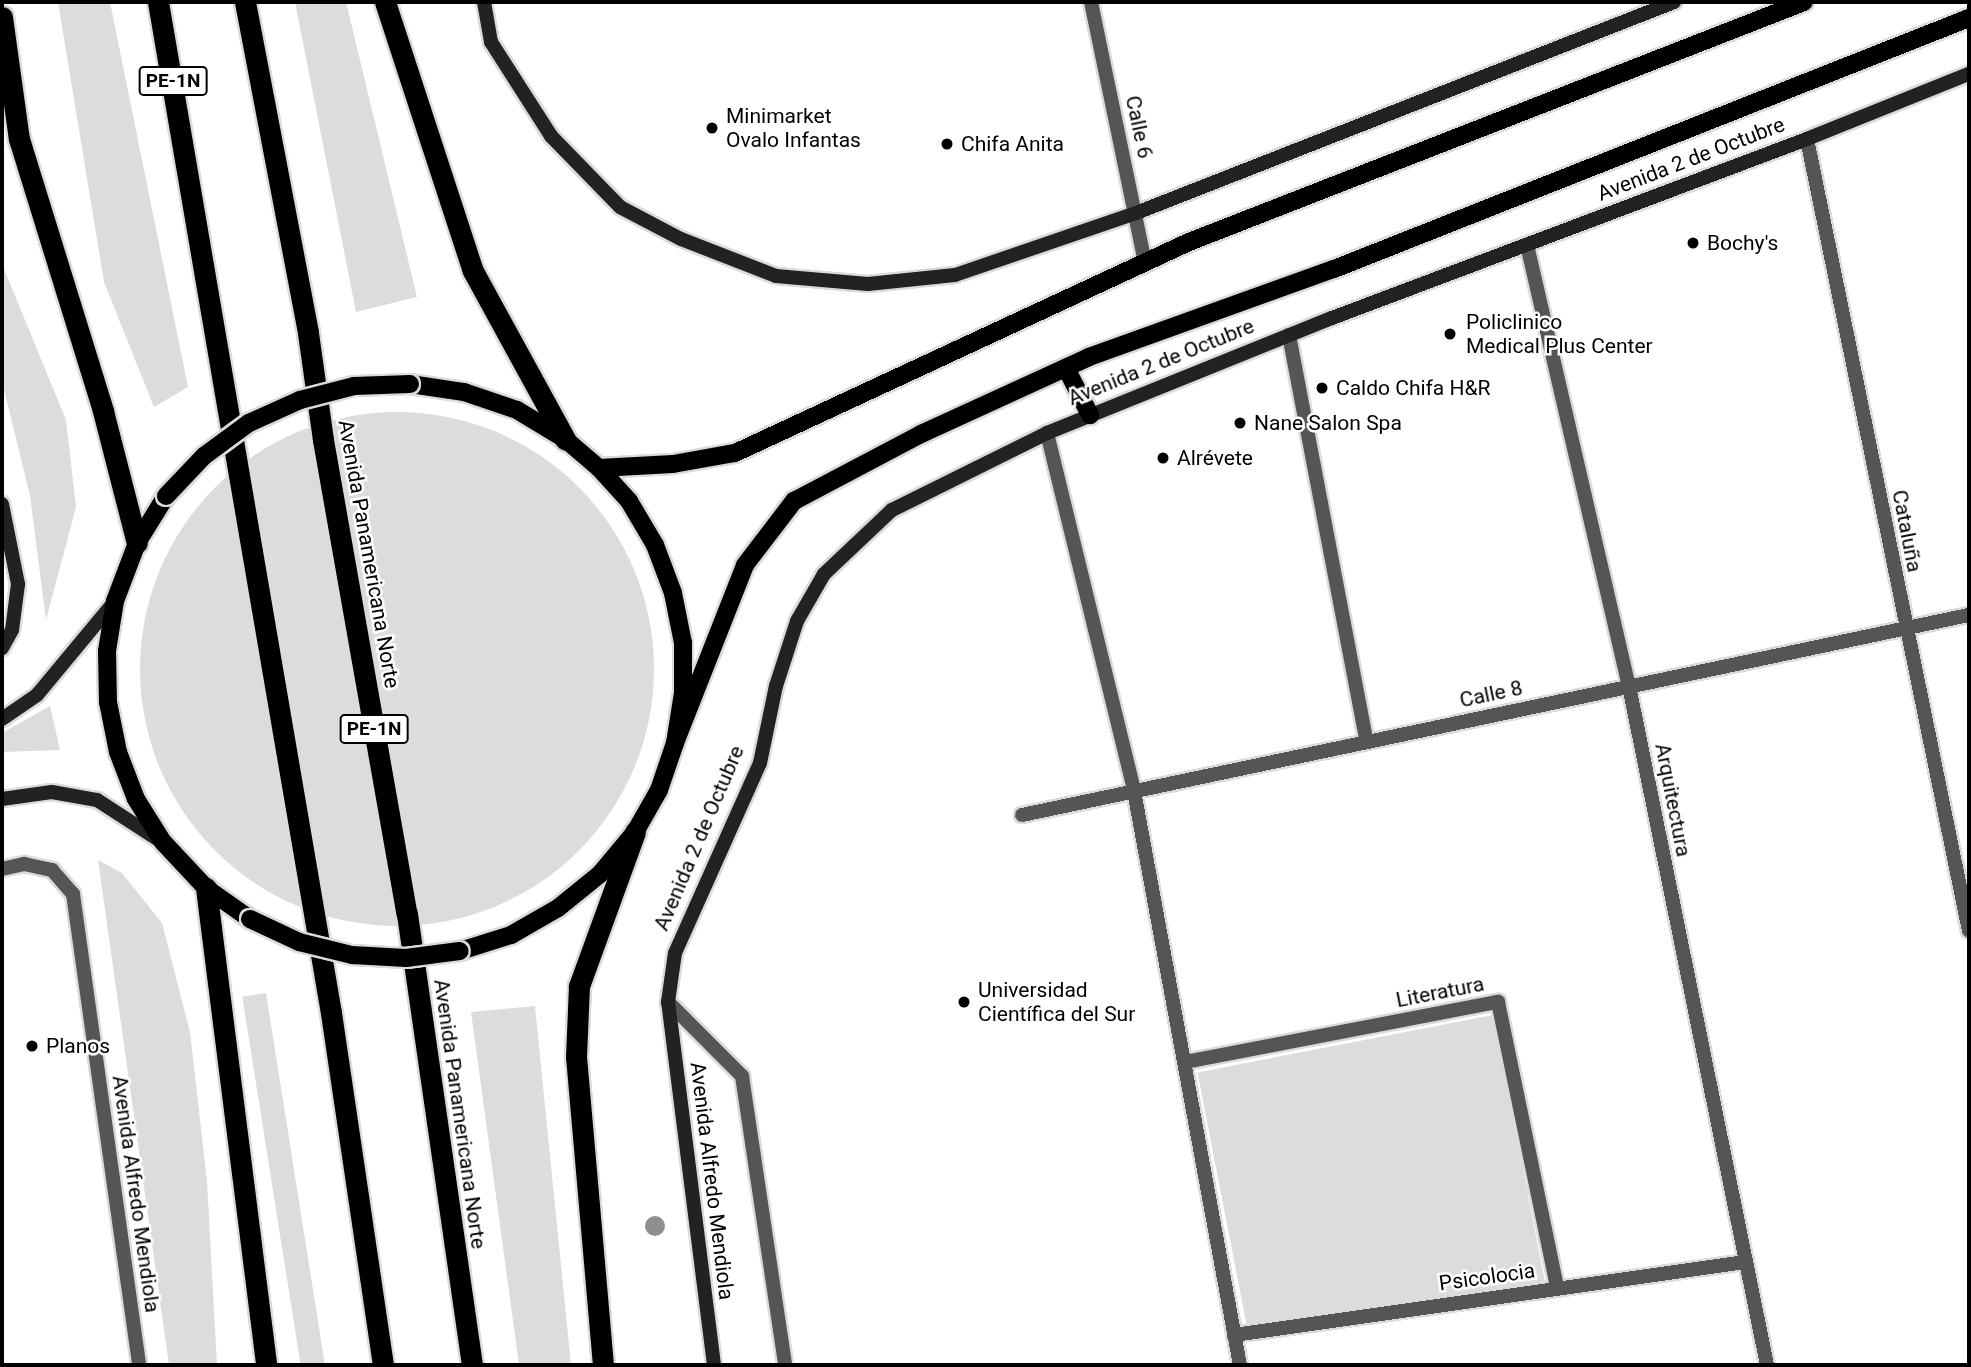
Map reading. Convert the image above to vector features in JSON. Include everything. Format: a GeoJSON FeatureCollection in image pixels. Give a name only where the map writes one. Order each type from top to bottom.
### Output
{"type":"FeatureCollection","features":[{"type":"Feature","properties":{"kind":"highway","name":"PE-1N"},"geometry":{"type":"LineString","coordinates":[[158,2],[331,1013],[383,1365]]}},
{"type":"Feature","properties":{"kind":"highway","name":"Avenida Panamericana Norte"},"geometry":{"type":"LineString","coordinates":[[245,2],[308,333],[326,453],[407,914],[472,1365]]}},
{"type":"Feature","properties":{"kind":"highway"},"geometry":{"type":"LineString","coordinates":[[385,2],[473,271],[565,439]]}},
{"type":"Feature","properties":{"kind":"highway"},"geometry":{"type":"LineString","coordinates":[[2,17],[19,139],[103,411],[137,543]]}},
{"type":"Feature","properties":{"kind":"highway"},"geometry":{"type":"LineString","coordinates":[[603,1365],[576,1058],[579,986],[635,832]]}},
{"type":"Feature","properties":{"kind":"highway"},"geometry":{"type":"LineString","coordinates":[[206,888],[266,1365]]}},
{"type":"Feature","properties":{"kind":"main road"},"geometry":{"type":"LineString","coordinates":[[484,2],[491,41],[551,136],[620,207],[681,239],[776,276],[868,284],[955,275],[1136,213],[1674,2]]}},
{"type":"Feature","properties":{"kind":"main road"},"geometry":{"type":"LineString","coordinates":[[599,468],[673,464],[735,453],[1145,262],[1804,2]]}},
{"type":"Feature","properties":{"kind":"main road","name":"Avenida 2 de Octubre"},"geometry":{"type":"LineString","coordinates":[[675,743],[745,565],[794,501],[921,435],[1089,357],[1334,269],[1969,18]]}},
{"type":"Feature","properties":{"kind":"main road","name":"Avenida 2 de Octubre"},"geometry":{"type":"LineString","coordinates":[[668,1002],[675,953],[760,763],[776,686],[797,621],[824,574],[892,510],[1047,433],[1090,415],[1289,335],[1969,75]]}},
{"type":"Feature","properties":{"kind":"main road"},"geometry":{"type":"LineString","coordinates":[[1066,368],[1090,415]]}},
{"type":"Feature","properties":{"kind":"main road"},"geometry":{"type":"LineString","coordinates":[[410,384],[464,392],[517,410],[565,439],[599,468],[629,501],[655,545],[673,593],[683,642],[683,693],[675,743],[659,790],[635,832],[600,874],[558,908],[511,934],[460,951],[405,958],[352,955],[299,942],[250,919],[206,888],[163,842],[136,799],[118,752],[108,702],[107,651],[115,601],[137,543],[166,496],[204,456],[262,417],[300,400],[354,386],[410,384]]}},
{"type":"Feature","properties":{"kind":"main road"},"geometry":{"type":"LineString","coordinates":[[2,504],[18,584],[12,630],[2,648]]}},
{"type":"Feature","properties":{"kind":"main road"},"geometry":{"type":"LineString","coordinates":[[2,719],[37,695],[115,601]]}},
{"type":"Feature","properties":{"kind":"main road"},"geometry":{"type":"LineString","coordinates":[[2,799],[52,792],[97,800],[163,842]]}},
{"type":"Feature","properties":{"kind":"main road","name":"Avenida Alfredo Mendiola"},"geometry":{"type":"LineString","coordinates":[[668,1002],[714,1365]]}},
{"type":"Feature","properties":{"kind":"street","name":"Calle 6"},"geometry":{"type":"LineString","coordinates":[[1091,2],[1145,262]]}},
{"type":"Feature","properties":{"kind":"street","name":"Cataluña"},"geometry":{"type":"LineString","coordinates":[[1807,139],[1969,931]]}},
{"type":"Feature","properties":{"kind":"street","name":"Arquitectura"},"geometry":{"type":"LineString","coordinates":[[1527,245],[1629,687],[1767,1365]]}},
{"type":"Feature","properties":{"kind":"street"},"geometry":{"type":"LineString","coordinates":[[1289,335],[1367,742]]}},
{"type":"Feature","properties":{"kind":"street"},"geometry":{"type":"LineString","coordinates":[[1047,433],[1134,791],[1240,1365]]}},
{"type":"Feature","properties":{"kind":"street","name":"Calle 8"},"geometry":{"type":"LineString","coordinates":[[1022,815],[1969,615]]}},
{"type":"Feature","properties":{"kind":"street","name":"Avenida Alfredo Mendiola"},"geometry":{"type":"LineString","coordinates":[[2,869],[24,863],[52,870],[73,894],[139,1365]]}},
{"type":"Feature","properties":{"kind":"street"},"geometry":{"type":"LineString","coordinates":[[668,1002],[742,1076],[785,1365]]}},
{"type":"Feature","properties":{"kind":"street","name":"Literatura"},"geometry":{"type":"LineString","coordinates":[[1185,1062],[1498,1002],[1557,1289]]}},
{"type":"Feature","properties":{"kind":"street","name":"Psicolocia"},"geometry":{"type":"LineString","coordinates":[[1234,1335],[1745,1262]]}},
{"type":"Feature","properties":{"kind":"shaded area"},"geometry":{"type":"Polygon","coordinates":[[[58,2],[110,2],[188,387],[154,407],[104,282],[58,2]]]}},
{"type":"Feature","properties":{"kind":"shaded area"},"geometry":{"type":"Polygon","coordinates":[[[295,2],[346,2],[417,297],[356,312],[295,2]]]}},
{"type":"Feature","properties":{"kind":"shaded area"},"geometry":{"type":"Polygon","coordinates":[[[2,264],[66,420],[76,507],[46,620],[30,496],[2,381],[2,264]]]}},
{"type":"Feature","properties":{"kind":"shaded area"},"geometry":{"type":"Polygon","coordinates":[[[397,412],[447,417],[495,431],[540,455],[579,487],[611,526],[635,571],[649,619],[654,669],[649,719],[635,767],[611,812],[579,851],[540,883],[495,907],[447,921],[397,926],[347,921],[299,907],[254,883],[215,851],[183,812],[159,767],[145,719],[140,669],[145,619],[159,571],[183,526],[215,487],[254,455],[299,431],[347,417],[397,412]]]}},
{"type":"Feature","properties":{"kind":"shaded area"},"geometry":{"type":"Polygon","coordinates":[[[50,706],[60,750],[2,752],[2,733],[50,706]]]}},
{"type":"Feature","properties":{"kind":"shaded area"},"geometry":{"type":"Polygon","coordinates":[[[98,860],[122,873],[162,923],[190,1032],[207,1181],[217,1365],[169,1365],[98,860]]]}},
{"type":"Feature","properties":{"kind":"shaded area"},"geometry":{"type":"Polygon","coordinates":[[[266,993],[325,1364],[301,1365],[242,997],[266,993]]]}},
{"type":"Feature","properties":{"kind":"shaded area"},"geometry":{"type":"Polygon","coordinates":[[[535,1006],[571,1365],[519,1365],[471,1012],[535,1006]]]}},
{"type":"Feature","properties":{"kind":"shaded area"},"geometry":{"type":"Polygon","coordinates":[[[1493,1015],[1545,1281],[1249,1338],[1198,1072],[1493,1015]]]}},
{"type":"Feature","properties":{"kind":"place","name":"Minimarket Ovalo Infantas"},"geometry":{"type":"Point","coordinates":[712,128]}},
{"type":"Feature","properties":{"kind":"place","name":"Chifa Anita"},"geometry":{"type":"Point","coordinates":[947,144]}},
{"type":"Feature","properties":{"kind":"place","name":"Bochy's"},"geometry":{"type":"Point","coordinates":[1693,243]}},
{"type":"Feature","properties":{"kind":"place","name":"Policlinico Medical Plus Center"},"geometry":{"type":"Point","coordinates":[1450,334]}},
{"type":"Feature","properties":{"kind":"place","name":"Caldo Chifa H&R"},"geometry":{"type":"Point","coordinates":[1322,388]}},
{"type":"Feature","properties":{"kind":"place","name":"Nane Salon Spa"},"geometry":{"type":"Point","coordinates":[1240,423]}},
{"type":"Feature","properties":{"kind":"place","name":"Alrévete"},"geometry":{"type":"Point","coordinates":[1163,458]}},
{"type":"Feature","properties":{"kind":"place","name":"Universidad Científica del Sur"},"geometry":{"type":"Point","coordinates":[964,1002]}},
{"type":"Feature","properties":{"kind":"place","name":"Planos"},"geometry":{"type":"Point","coordinates":[32,1046]}}]}
